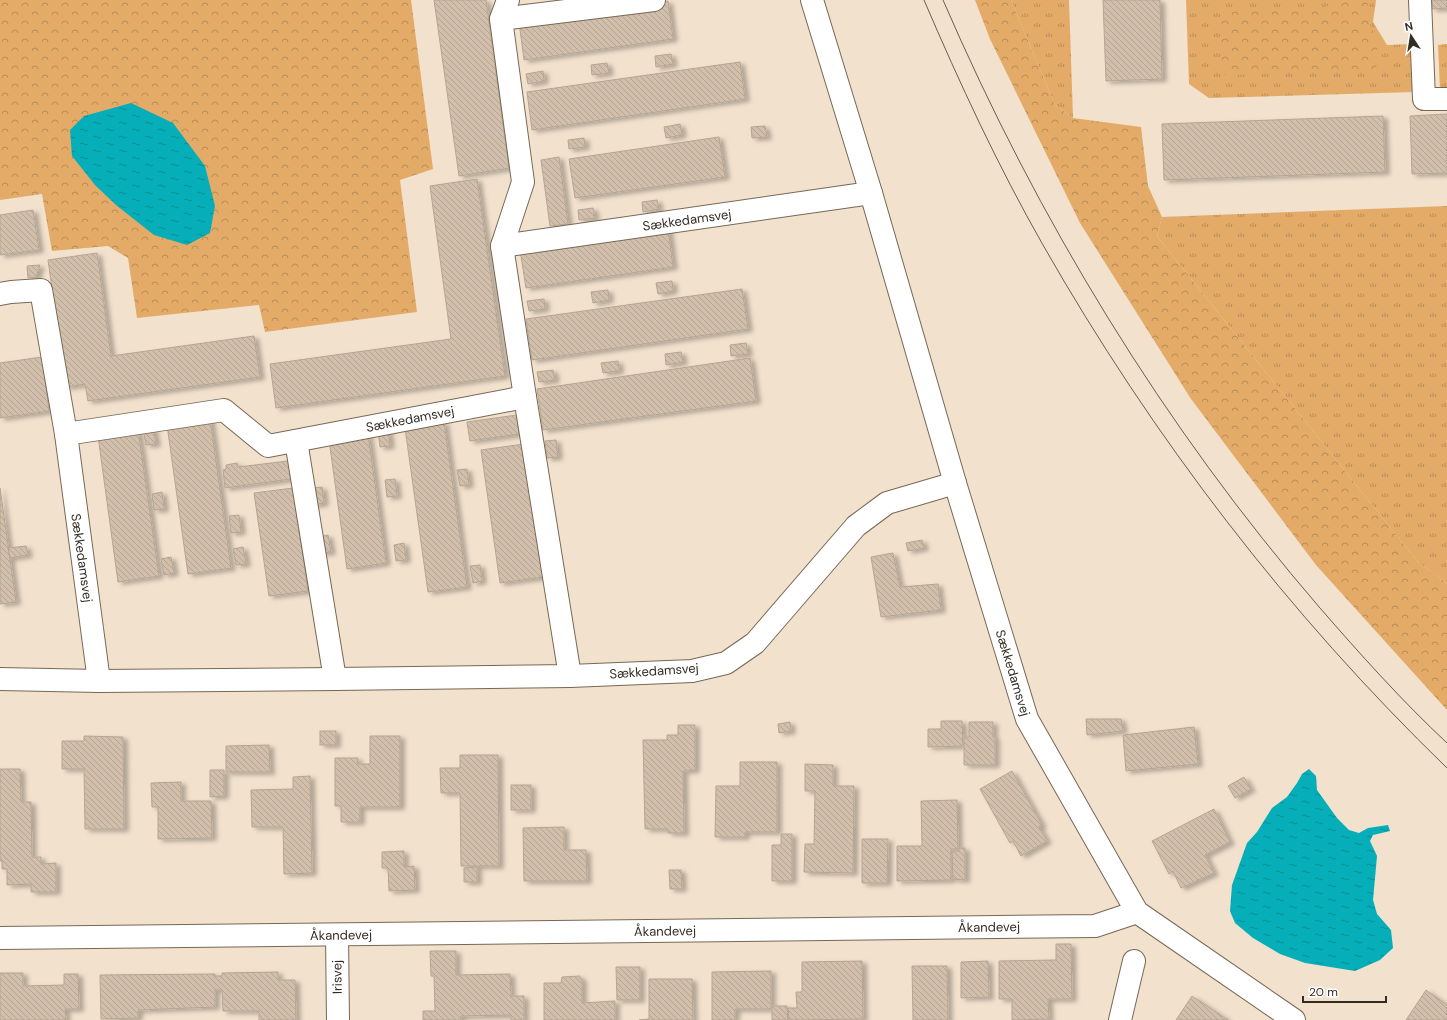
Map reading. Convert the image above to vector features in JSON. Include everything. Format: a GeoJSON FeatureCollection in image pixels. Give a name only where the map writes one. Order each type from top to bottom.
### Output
{"type":"FeatureCollection","features":[{"type":"Feature","properties":{"kind":"street"},"geometry":{"type":"LineString","coordinates":[[570,676],[502,246],[523,182],[504,10],[654,0]]}},
{"type":"Feature","properties":{"kind":"street","name":"Sækkedamsvej"},"geometry":{"type":"LineString","coordinates":[[812,0],[871,193],[955,483],[1027,719],[1137,912]]}},
{"type":"Feature","properties":{"kind":"street"},"geometry":{"type":"LineString","coordinates":[[1420,0],[1424,99],[1447,98]]}},
{"type":"Feature","properties":{"kind":"street","name":"Sækkedamsvej"},"geometry":{"type":"LineString","coordinates":[[502,246],[871,193]]}},
{"type":"Feature","properties":{"kind":"street","name":"Sækkedamsvej"},"geometry":{"type":"LineString","coordinates":[[5,293],[41,290],[66,434],[99,681]]}},
{"type":"Feature","properties":{"kind":"street","name":"Sækkedamsvej"},"geometry":{"type":"LineString","coordinates":[[66,434],[224,410],[268,446],[525,397]]}},
{"type":"Feature","properties":{"kind":"street"},"geometry":{"type":"LineString","coordinates":[[296,441],[335,679]]}},
{"type":"Feature","properties":{"kind":"street","name":"Sækkedamsvej"},"geometry":{"type":"LineString","coordinates":[[0,679],[99,681],[335,679],[570,676],[692,671],[726,663],[755,643],[856,526],[887,503],[955,483]]}},
{"type":"Feature","properties":{"kind":"street"},"geometry":{"type":"LineString","coordinates":[[1137,912],[1294,1020]]}},
{"type":"Feature","properties":{"kind":"street","name":"Åkandevej"},"geometry":{"type":"LineString","coordinates":[[0,938],[1095,926],[1137,912]]}},
{"type":"Feature","properties":{"kind":"street","name":"Irisvej"},"geometry":{"type":"LineString","coordinates":[[337,935],[338,1020]]}},
{"type":"Feature","properties":{"kind":"street"},"geometry":{"type":"LineString","coordinates":[[1120,1020],[1134,961]]}},
{"type":"Feature","properties":{"kind":"green space"},"geometry":{"type":"Polygon","coordinates":[[[0,0],[411,0],[433,169],[400,180],[417,312],[265,332],[259,305],[137,318],[128,258],[108,246],[52,251],[42,194],[0,200],[0,0]]]}},
{"type":"Feature","properties":{"kind":"green space"},"geometry":{"type":"Polygon","coordinates":[[[975,0],[1011,0],[1055,105],[1073,118],[1141,127],[1148,186],[1162,217],[1157,236],[1418,562],[1447,583],[1447,710],[1316,565],[1191,399],[1080,223],[990,39],[975,0]]]}},
{"type":"Feature","properties":{"kind":"green space"},"geometry":{"type":"Polygon","coordinates":[[[1011,0],[1069,0],[1073,118],[1055,105],[1011,0]]]}},
{"type":"Feature","properties":{"kind":"green space"},"geometry":{"type":"Polygon","coordinates":[[[1186,0],[1376,0],[1373,22],[1387,45],[1413,44],[1415,92],[1209,98],[1189,84],[1186,0]]]}},
{"type":"Feature","properties":{"kind":"green space"},"geometry":{"type":"Polygon","coordinates":[[[1327,0],[1367,0],[1370,25],[1378,39],[1376,70],[1222,75],[1220,12],[1327,8],[1327,0]]]}},
{"type":"Feature","properties":{"kind":"green space"},"geometry":{"type":"Polygon","coordinates":[[[1447,44],[1447,89],[1440,89],[1438,45],[1447,44]]]}},
{"type":"Feature","properties":{"kind":"green space"},"geometry":{"type":"Polygon","coordinates":[[[1447,206],[1447,583],[1418,562],[1157,236],[1162,217],[1447,206]]]}},
{"type":"Feature","properties":{"kind":"water"},"geometry":{"type":"Polygon","coordinates":[[[131,103],[173,123],[205,166],[215,206],[210,233],[187,245],[154,235],[116,205],[95,185],[72,156],[70,130],[84,116],[131,103]]]}},
{"type":"Feature","properties":{"kind":"water"},"geometry":{"type":"Polygon","coordinates":[[[1309,769],[1316,776],[1317,790],[1337,818],[1349,830],[1359,833],[1368,828],[1388,825],[1390,831],[1373,835],[1370,841],[1377,856],[1373,900],[1377,914],[1391,930],[1393,948],[1380,960],[1355,971],[1305,963],[1280,954],[1253,938],[1235,923],[1230,911],[1232,885],[1247,843],[1257,832],[1272,808],[1287,797],[1302,774],[1309,769]]]}},
{"type":"Feature","properties":{"kind":"building"},"geometry":{"type":"Polygon","coordinates":[[[434,0],[486,0],[509,168],[459,176],[434,0]]]}},
{"type":"Feature","properties":{"kind":"building"},"geometry":{"type":"Polygon","coordinates":[[[1103,0],[1160,0],[1162,79],[1106,81],[1103,0]]]}},
{"type":"Feature","properties":{"kind":"building"},"geometry":{"type":"Polygon","coordinates":[[[1432,0],[1447,0],[1447,8],[1432,9],[1432,0]]]}},
{"type":"Feature","properties":{"kind":"building"},"geometry":{"type":"Polygon","coordinates":[[[668,1],[673,39],[524,60],[519,22],[668,1]]]}},
{"type":"Feature","properties":{"kind":"building"},"geometry":{"type":"Polygon","coordinates":[[[671,54],[673,64],[656,67],[655,56],[671,54]]]}},
{"type":"Feature","properties":{"kind":"building"},"geometry":{"type":"Polygon","coordinates":[[[740,62],[745,99],[532,130],[527,92],[740,62]]]}},
{"type":"Feature","properties":{"kind":"building"},"geometry":{"type":"Polygon","coordinates":[[[607,63],[609,73],[592,75],[591,65],[607,63]]]}},
{"type":"Feature","properties":{"kind":"building"},"geometry":{"type":"Polygon","coordinates":[[[543,71],[544,81],[528,84],[526,74],[543,71]]]}},
{"type":"Feature","properties":{"kind":"building"},"geometry":{"type":"Polygon","coordinates":[[[1447,114],[1447,173],[1412,174],[1410,116],[1447,114]]]}},
{"type":"Feature","properties":{"kind":"building"},"geometry":{"type":"Polygon","coordinates":[[[1383,116],[1385,172],[1164,180],[1162,124],[1383,116]]]}},
{"type":"Feature","properties":{"kind":"building"},"geometry":{"type":"Polygon","coordinates":[[[680,124],[682,135],[666,138],[664,127],[680,124]]]}},
{"type":"Feature","properties":{"kind":"building"},"geometry":{"type":"Polygon","coordinates":[[[765,126],[767,137],[752,138],[751,127],[765,126]]]}},
{"type":"Feature","properties":{"kind":"building"},"geometry":{"type":"Polygon","coordinates":[[[719,137],[725,177],[575,198],[569,159],[719,137]]]}},
{"type":"Feature","properties":{"kind":"building"},"geometry":{"type":"Polygon","coordinates":[[[584,138],[585,147],[569,149],[568,140],[584,138]]]}},
{"type":"Feature","properties":{"kind":"building"},"geometry":{"type":"Polygon","coordinates":[[[559,157],[568,224],[550,226],[541,160],[559,157]]]}},
{"type":"Feature","properties":{"kind":"building"},"geometry":{"type":"Polygon","coordinates":[[[477,179],[505,376],[276,408],[270,364],[451,339],[430,186],[477,179]]]}},
{"type":"Feature","properties":{"kind":"building"},"geometry":{"type":"Polygon","coordinates":[[[657,200],[659,209],[643,212],[642,202],[657,200]]]}},
{"type":"Feature","properties":{"kind":"building"},"geometry":{"type":"Polygon","coordinates":[[[593,208],[595,218],[579,220],[578,210],[593,208]]]}},
{"type":"Feature","properties":{"kind":"building"},"geometry":{"type":"Polygon","coordinates":[[[33,210],[39,250],[0,255],[0,215],[33,210]]]}},
{"type":"Feature","properties":{"kind":"building"},"geometry":{"type":"Polygon","coordinates":[[[668,228],[673,267],[526,288],[520,250],[668,228]]]}},
{"type":"Feature","properties":{"kind":"building"},"geometry":{"type":"Polygon","coordinates":[[[97,253],[111,356],[254,336],[260,377],[88,401],[85,384],[66,387],[48,260],[97,253]]]}},
{"type":"Feature","properties":{"kind":"building"},"geometry":{"type":"Polygon","coordinates":[[[40,265],[36,277],[28,278],[27,266],[40,265]]]}},
{"type":"Feature","properties":{"kind":"building"},"geometry":{"type":"Polygon","coordinates":[[[672,281],[673,291],[658,294],[656,283],[672,281]]]}},
{"type":"Feature","properties":{"kind":"building"},"geometry":{"type":"Polygon","coordinates":[[[742,289],[748,329],[532,360],[526,319],[742,289]]]}},
{"type":"Feature","properties":{"kind":"building"},"geometry":{"type":"Polygon","coordinates":[[[608,290],[609,300],[593,303],[591,292],[608,290]]]}},
{"type":"Feature","properties":{"kind":"building"},"geometry":{"type":"Polygon","coordinates":[[[544,299],[545,309],[529,311],[527,301],[544,299]]]}},
{"type":"Feature","properties":{"kind":"building"},"geometry":{"type":"Polygon","coordinates":[[[746,343],[748,354],[731,356],[730,345],[746,343]]]}},
{"type":"Feature","properties":{"kind":"building"},"geometry":{"type":"Polygon","coordinates":[[[681,352],[683,362],[666,365],[665,354],[681,352]]]}},
{"type":"Feature","properties":{"kind":"building"},"geometry":{"type":"Polygon","coordinates":[[[42,357],[49,411],[0,418],[0,363],[42,357]]]}},
{"type":"Feature","properties":{"kind":"building"},"geometry":{"type":"Polygon","coordinates":[[[750,358],[756,401],[543,430],[537,389],[750,358]]]}},
{"type":"Feature","properties":{"kind":"building"},"geometry":{"type":"Polygon","coordinates":[[[618,361],[619,371],[603,373],[601,363],[618,361]]]}},
{"type":"Feature","properties":{"kind":"building"},"geometry":{"type":"Polygon","coordinates":[[[553,370],[555,380],[539,382],[537,372],[553,370]]]}},
{"type":"Feature","properties":{"kind":"building"},"geometry":{"type":"Polygon","coordinates":[[[517,415],[519,434],[470,441],[467,422],[517,415]]]}},
{"type":"Feature","properties":{"kind":"building"},"geometry":{"type":"Polygon","coordinates":[[[210,419],[231,568],[188,574],[167,425],[210,419]]]}},
{"type":"Feature","properties":{"kind":"building"},"geometry":{"type":"Polygon","coordinates":[[[444,422],[467,587],[428,592],[405,428],[444,422]]]}},
{"type":"Feature","properties":{"kind":"building"},"geometry":{"type":"Polygon","coordinates":[[[153,428],[156,444],[146,445],[143,429],[153,428]]]}},
{"type":"Feature","properties":{"kind":"building"},"geometry":{"type":"Polygon","coordinates":[[[138,430],[159,576],[118,582],[98,436],[138,430]]]}},
{"type":"Feature","properties":{"kind":"building"},"geometry":{"type":"Polygon","coordinates":[[[388,430],[390,446],[380,447],[378,432],[388,430]]]}},
{"type":"Feature","properties":{"kind":"building"},"geometry":{"type":"Polygon","coordinates":[[[368,434],[386,563],[347,569],[329,440],[368,434]]]}},
{"type":"Feature","properties":{"kind":"building"},"geometry":{"type":"Polygon","coordinates":[[[556,440],[558,457],[547,458],[545,441],[556,440]]]}},
{"type":"Feature","properties":{"kind":"building"},"geometry":{"type":"Polygon","coordinates":[[[524,444],[543,577],[500,583],[481,450],[524,444]]]}},
{"type":"Feature","properties":{"kind":"building"},"geometry":{"type":"Polygon","coordinates":[[[288,461],[291,479],[225,488],[223,470],[226,469],[226,465],[237,463],[238,467],[288,461]]]}},
{"type":"Feature","properties":{"kind":"building"},"geometry":{"type":"Polygon","coordinates":[[[467,469],[469,485],[460,486],[457,470],[467,469]]]}},
{"type":"Feature","properties":{"kind":"building"},"geometry":{"type":"Polygon","coordinates":[[[395,479],[397,496],[387,497],[385,480],[395,479]]]}},
{"type":"Feature","properties":{"kind":"building"},"geometry":{"type":"Polygon","coordinates":[[[322,487],[324,503],[314,505],[312,488],[322,487]]]}},
{"type":"Feature","properties":{"kind":"building"},"geometry":{"type":"Polygon","coordinates":[[[0,488],[16,602],[0,604],[0,488]]]}},
{"type":"Feature","properties":{"kind":"building"},"geometry":{"type":"Polygon","coordinates":[[[293,488],[308,591],[269,596],[254,493],[293,488]]]}},
{"type":"Feature","properties":{"kind":"building"},"geometry":{"type":"Polygon","coordinates":[[[162,492],[164,509],[154,510],[152,494],[162,492]]]}},
{"type":"Feature","properties":{"kind":"building"},"geometry":{"type":"Polygon","coordinates":[[[239,515],[241,532],[231,533],[229,516],[239,515]]]}},
{"type":"Feature","properties":{"kind":"building"},"geometry":{"type":"Polygon","coordinates":[[[328,535],[331,552],[321,553],[318,537],[328,535]]]}},
{"type":"Feature","properties":{"kind":"building"},"geometry":{"type":"Polygon","coordinates":[[[922,540],[924,548],[908,551],[906,543],[922,540]]]}},
{"type":"Feature","properties":{"kind":"building"},"geometry":{"type":"Polygon","coordinates":[[[404,543],[406,560],[396,561],[394,545],[404,543]]]}},
{"type":"Feature","properties":{"kind":"building"},"geometry":{"type":"Polygon","coordinates":[[[26,546],[28,555],[10,558],[8,548],[26,546]]]}},
{"type":"Feature","properties":{"kind":"building"},"geometry":{"type":"Polygon","coordinates":[[[243,547],[246,564],[236,565],[233,549],[243,547]]]}},
{"type":"Feature","properties":{"kind":"building"},"geometry":{"type":"Polygon","coordinates":[[[893,553],[900,587],[938,584],[941,610],[881,617],[871,557],[893,553]]]}},
{"type":"Feature","properties":{"kind":"building"},"geometry":{"type":"Polygon","coordinates":[[[171,557],[174,573],[164,575],[161,559],[171,557]]]}},
{"type":"Feature","properties":{"kind":"building"},"geometry":{"type":"Polygon","coordinates":[[[480,565],[482,581],[473,583],[470,566],[480,565]]]}},
{"type":"Feature","properties":{"kind":"building"},"geometry":{"type":"Polygon","coordinates":[[[1086,719],[1121,719],[1123,731],[1087,735],[1086,719]]]}},
{"type":"Feature","properties":{"kind":"building"},"geometry":{"type":"Polygon","coordinates":[[[941,721],[962,721],[963,746],[928,747],[928,729],[941,729],[941,721]]]}},
{"type":"Feature","properties":{"kind":"building"},"geometry":{"type":"Polygon","coordinates":[[[790,722],[791,731],[779,733],[778,724],[790,722]]]}},
{"type":"Feature","properties":{"kind":"building"},"geometry":{"type":"Polygon","coordinates":[[[969,722],[993,722],[993,737],[995,737],[995,765],[964,765],[964,737],[969,737],[969,722]]]}},
{"type":"Feature","properties":{"kind":"building"},"geometry":{"type":"Polygon","coordinates":[[[678,725],[695,725],[695,770],[683,771],[684,833],[668,833],[668,829],[645,829],[643,740],[667,740],[667,735],[678,735],[678,725]]]}},
{"type":"Feature","properties":{"kind":"building"},"geometry":{"type":"Polygon","coordinates":[[[1194,727],[1198,764],[1126,771],[1123,735],[1194,727]]]}},
{"type":"Feature","properties":{"kind":"building"},"geometry":{"type":"Polygon","coordinates":[[[320,731],[336,731],[336,745],[320,745],[320,731]]]}},
{"type":"Feature","properties":{"kind":"building"},"geometry":{"type":"Polygon","coordinates":[[[84,736],[123,737],[124,829],[85,829],[84,769],[62,769],[62,741],[84,741],[84,736]]]}},
{"type":"Feature","properties":{"kind":"building"},"geometry":{"type":"Polygon","coordinates":[[[370,736],[400,736],[400,807],[360,807],[360,822],[341,822],[341,806],[335,806],[335,758],[358,758],[357,764],[370,764],[370,736]]]}},
{"type":"Feature","properties":{"kind":"building"},"geometry":{"type":"Polygon","coordinates":[[[269,745],[270,772],[226,772],[226,746],[269,745]]]}},
{"type":"Feature","properties":{"kind":"building"},"geometry":{"type":"Polygon","coordinates":[[[460,755],[498,755],[499,866],[461,866],[460,793],[441,793],[440,768],[460,768],[460,755]]]}},
{"type":"Feature","properties":{"kind":"building"},"geometry":{"type":"Polygon","coordinates":[[[740,762],[777,762],[777,832],[745,832],[745,837],[715,837],[716,786],[740,786],[740,762]]]}},
{"type":"Feature","properties":{"kind":"building"},"geometry":{"type":"Polygon","coordinates":[[[805,764],[833,765],[833,786],[854,786],[853,873],[804,872],[805,844],[814,844],[815,791],[805,791],[805,764]]]}},
{"type":"Feature","properties":{"kind":"building"},"geometry":{"type":"Polygon","coordinates":[[[0,769],[20,769],[21,802],[31,802],[32,857],[41,857],[41,864],[56,863],[56,892],[31,892],[31,884],[7,885],[7,869],[2,869],[2,861],[0,861],[0,769]]]}},
{"type":"Feature","properties":{"kind":"building"},"geometry":{"type":"Polygon","coordinates":[[[210,770],[224,770],[224,796],[210,797],[210,770]]]}},
{"type":"Feature","properties":{"kind":"building"},"geometry":{"type":"Polygon","coordinates":[[[1012,771],[1042,825],[1039,827],[1047,841],[1021,856],[1013,841],[1010,843],[980,789],[1012,771]]]}},
{"type":"Feature","properties":{"kind":"building"},"geometry":{"type":"Polygon","coordinates":[[[310,776],[312,873],[284,874],[283,827],[252,827],[251,790],[293,789],[293,777],[310,776]]]}},
{"type":"Feature","properties":{"kind":"building"},"geometry":{"type":"Polygon","coordinates":[[[1244,777],[1251,789],[1235,798],[1228,786],[1244,777]]]}},
{"type":"Feature","properties":{"kind":"building"},"geometry":{"type":"Polygon","coordinates":[[[181,782],[181,801],[211,801],[212,838],[158,839],[158,807],[152,807],[151,783],[181,782]]]}},
{"type":"Feature","properties":{"kind":"building"},"geometry":{"type":"Polygon","coordinates":[[[511,785],[531,785],[531,810],[511,810],[511,785]]]}},
{"type":"Feature","properties":{"kind":"building"},"geometry":{"type":"Polygon","coordinates":[[[957,800],[958,849],[951,849],[951,880],[897,881],[897,846],[922,846],[921,801],[957,800]]]}},
{"type":"Feature","properties":{"kind":"building"},"geometry":{"type":"Polygon","coordinates":[[[1214,809],[1230,842],[1205,855],[1214,873],[1181,888],[1173,871],[1169,874],[1152,841],[1214,809]]]}},
{"type":"Feature","properties":{"kind":"building"},"geometry":{"type":"Polygon","coordinates":[[[564,827],[564,850],[586,850],[587,881],[524,881],[523,828],[564,827]]]}},
{"type":"Feature","properties":{"kind":"building"},"geometry":{"type":"Polygon","coordinates":[[[781,834],[792,834],[792,881],[772,881],[772,845],[781,845],[781,834]]]}},
{"type":"Feature","properties":{"kind":"building"},"geometry":{"type":"Polygon","coordinates":[[[862,839],[888,839],[887,883],[862,883],[862,839]]]}},
{"type":"Feature","properties":{"kind":"building"},"geometry":{"type":"Polygon","coordinates":[[[959,848],[965,848],[965,880],[953,879],[952,851],[959,851],[959,848]]]}},
{"type":"Feature","properties":{"kind":"building"},"geometry":{"type":"Polygon","coordinates":[[[404,851],[404,867],[414,866],[415,890],[389,891],[388,868],[382,868],[382,852],[404,851]]]}},
{"type":"Feature","properties":{"kind":"building"},"geometry":{"type":"Polygon","coordinates":[[[477,867],[477,882],[464,882],[464,868],[477,867]]]}},
{"type":"Feature","properties":{"kind":"building"},"geometry":{"type":"Polygon","coordinates":[[[669,870],[681,870],[682,889],[670,889],[669,870]]]}},
{"type":"Feature","properties":{"kind":"building"},"geometry":{"type":"Polygon","coordinates":[[[1056,944],[1071,944],[1072,999],[1048,999],[1049,1019],[1012,1020],[1012,999],[999,999],[999,961],[1056,960],[1056,944]]]}},
{"type":"Feature","properties":{"kind":"building"},"geometry":{"type":"Polygon","coordinates":[[[430,951],[456,951],[456,975],[510,974],[511,996],[524,996],[524,1020],[511,1020],[511,1015],[461,1016],[461,1020],[423,1020],[423,1011],[435,1011],[434,976],[431,976],[430,951]]]}},
{"type":"Feature","properties":{"kind":"building"},"geometry":{"type":"Polygon","coordinates":[[[862,961],[863,1019],[789,1020],[788,1008],[797,1008],[796,992],[802,992],[802,962],[862,961]]]}},
{"type":"Feature","properties":{"kind":"building"},"geometry":{"type":"Polygon","coordinates":[[[988,961],[989,997],[961,998],[961,962],[988,961]]]}},
{"type":"Feature","properties":{"kind":"building"},"geometry":{"type":"Polygon","coordinates":[[[912,966],[947,966],[948,1020],[913,1020],[912,966]]]}},
{"type":"Feature","properties":{"kind":"building"},"geometry":{"type":"Polygon","coordinates":[[[616,967],[640,967],[640,1000],[617,1000],[616,967]]]}},
{"type":"Feature","properties":{"kind":"building"},"geometry":{"type":"Polygon","coordinates":[[[771,971],[771,1009],[735,1009],[735,1020],[712,1020],[712,972],[771,971]]]}},
{"type":"Feature","properties":{"kind":"building"},"geometry":{"type":"Polygon","coordinates":[[[278,972],[278,980],[295,980],[296,1020],[259,1020],[259,1011],[223,1011],[222,990],[215,990],[215,1007],[138,1010],[138,1018],[101,1019],[100,975],[215,974],[215,976],[222,976],[222,973],[278,972]]]}},
{"type":"Feature","properties":{"kind":"building"},"geometry":{"type":"Polygon","coordinates":[[[0,973],[23,973],[23,986],[64,985],[64,974],[78,974],[79,1009],[65,1009],[66,1020],[0,1020],[0,973]]]}},
{"type":"Feature","properties":{"kind":"building"},"geometry":{"type":"Polygon","coordinates":[[[580,976],[580,979],[582,979],[582,1003],[615,1001],[615,1020],[544,1020],[544,983],[561,983],[562,977],[580,976]]]}},
{"type":"Feature","properties":{"kind":"building"},"geometry":{"type":"Polygon","coordinates":[[[649,979],[692,979],[693,1020],[639,1020],[649,1019],[649,979]]]}},
{"type":"Feature","properties":{"kind":"building"},"geometry":{"type":"Polygon","coordinates":[[[1426,990],[1447,1005],[1447,1020],[1406,1020],[1426,990]]]}},
{"type":"Feature","properties":{"kind":"building"},"geometry":{"type":"Polygon","coordinates":[[[1192,996],[1228,1020],[1176,1020],[1192,996]]]}},
{"type":"Feature","properties":{"kind":"building"},"geometry":{"type":"Polygon","coordinates":[[[772,1006],[787,1006],[788,1020],[772,1020],[772,1006]]]}},
{"type":"Feature","properties":{"kind":"tram line"},"geometry":{"type":"LineString","coordinates":[[924,0],[951,63],[1026,215],[1085,317],[1130,386],[1177,455],[1278,586],[1332,648],[1447,768]]}},
{"type":"Feature","properties":{"kind":"tram line"},"geometry":{"type":"LineString","coordinates":[[943,0],[980,82],[1020,162],[1063,241],[1108,318],[1157,394],[1208,467],[1263,539],[1320,608],[1350,643],[1414,711],[1447,743]]}}]}
